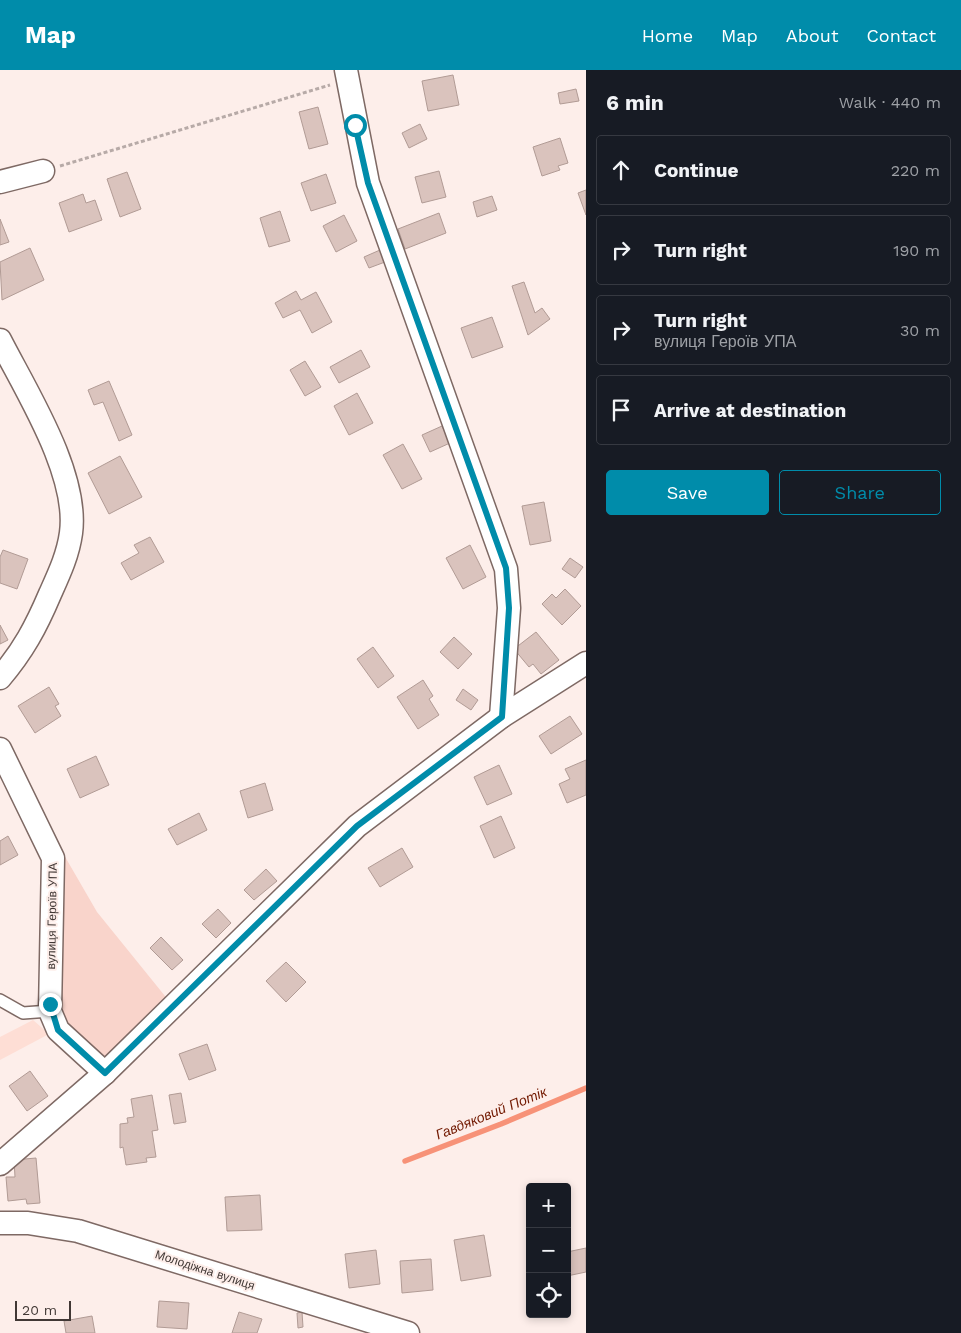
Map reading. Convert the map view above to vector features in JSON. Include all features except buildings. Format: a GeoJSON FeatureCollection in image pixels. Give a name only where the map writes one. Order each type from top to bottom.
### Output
{"type":"FeatureCollection","features":[{"type":"Feature","properties":{"kind":"street"},"geometry":{"type":"LineString","coordinates":[[341,76],[368,183],[506,568],[509,608],[502,717]]}},
{"type":"Feature","properties":{"kind":"street"},"geometry":{"type":"LineString","coordinates":[[0,182],[43,171]]}},
{"type":"Feature","properties":{"kind":"street"},"geometry":{"type":"LineString","coordinates":[[0,340],[46,430],[65,475],[71,506],[71,524],[64,561],[34,632],[21,654],[0,678]]}},
{"type":"Feature","properties":{"kind":"street"},"geometry":{"type":"LineString","coordinates":[[0,1164],[105,1073],[357,826],[502,717],[586,663]]}},
{"type":"Feature","properties":{"kind":"street","name":"вулиця Героїв УПА"},"geometry":{"type":"LineString","coordinates":[[0,749],[53,858],[50,1011],[58,1030],[105,1073]]}},
{"type":"Feature","properties":{"kind":"street","name":"Молодіжна вулиця"},"geometry":{"type":"LineString","coordinates":[[0,1223],[28,1223],[78,1231],[408,1333]]}},
{"type":"Feature","properties":{"kind":"lane"},"geometry":{"type":"LineString","coordinates":[[0,1000],[23,1013],[50,1011]]}},
{"type":"Feature","properties":{"kind":"path"},"geometry":{"type":"LineString","coordinates":[[43,171],[341,76]]}},
{"type":"Feature","properties":{"kind":"shaded area"},"geometry":{"type":"Polygon","coordinates":[[[64,855],[97,912],[169,1001],[107,1062],[65,1024],[56,998],[64,855]]]}},
{"type":"Feature","properties":{"kind":"shaded area"},"geometry":{"type":"Polygon","coordinates":[[[33,1020],[49,1034],[0,1060],[0,1037],[33,1020]]]}},
{"type":"Feature","properties":{"kind":"waterway","name":"Гавдяковий Потік"},"geometry":{"type":"LineString","coordinates":[[405,1161],[501,1124],[586,1088]]}},
{"type":"Feature","properties":{"kind":"route"},"geometry":{"type":"LineString","coordinates":[[50,1004],[50,1011],[58,1030],[105,1073],[357,826],[502,717],[502,687],[509,608],[506,568],[368,183],[355,125]]}}]}
